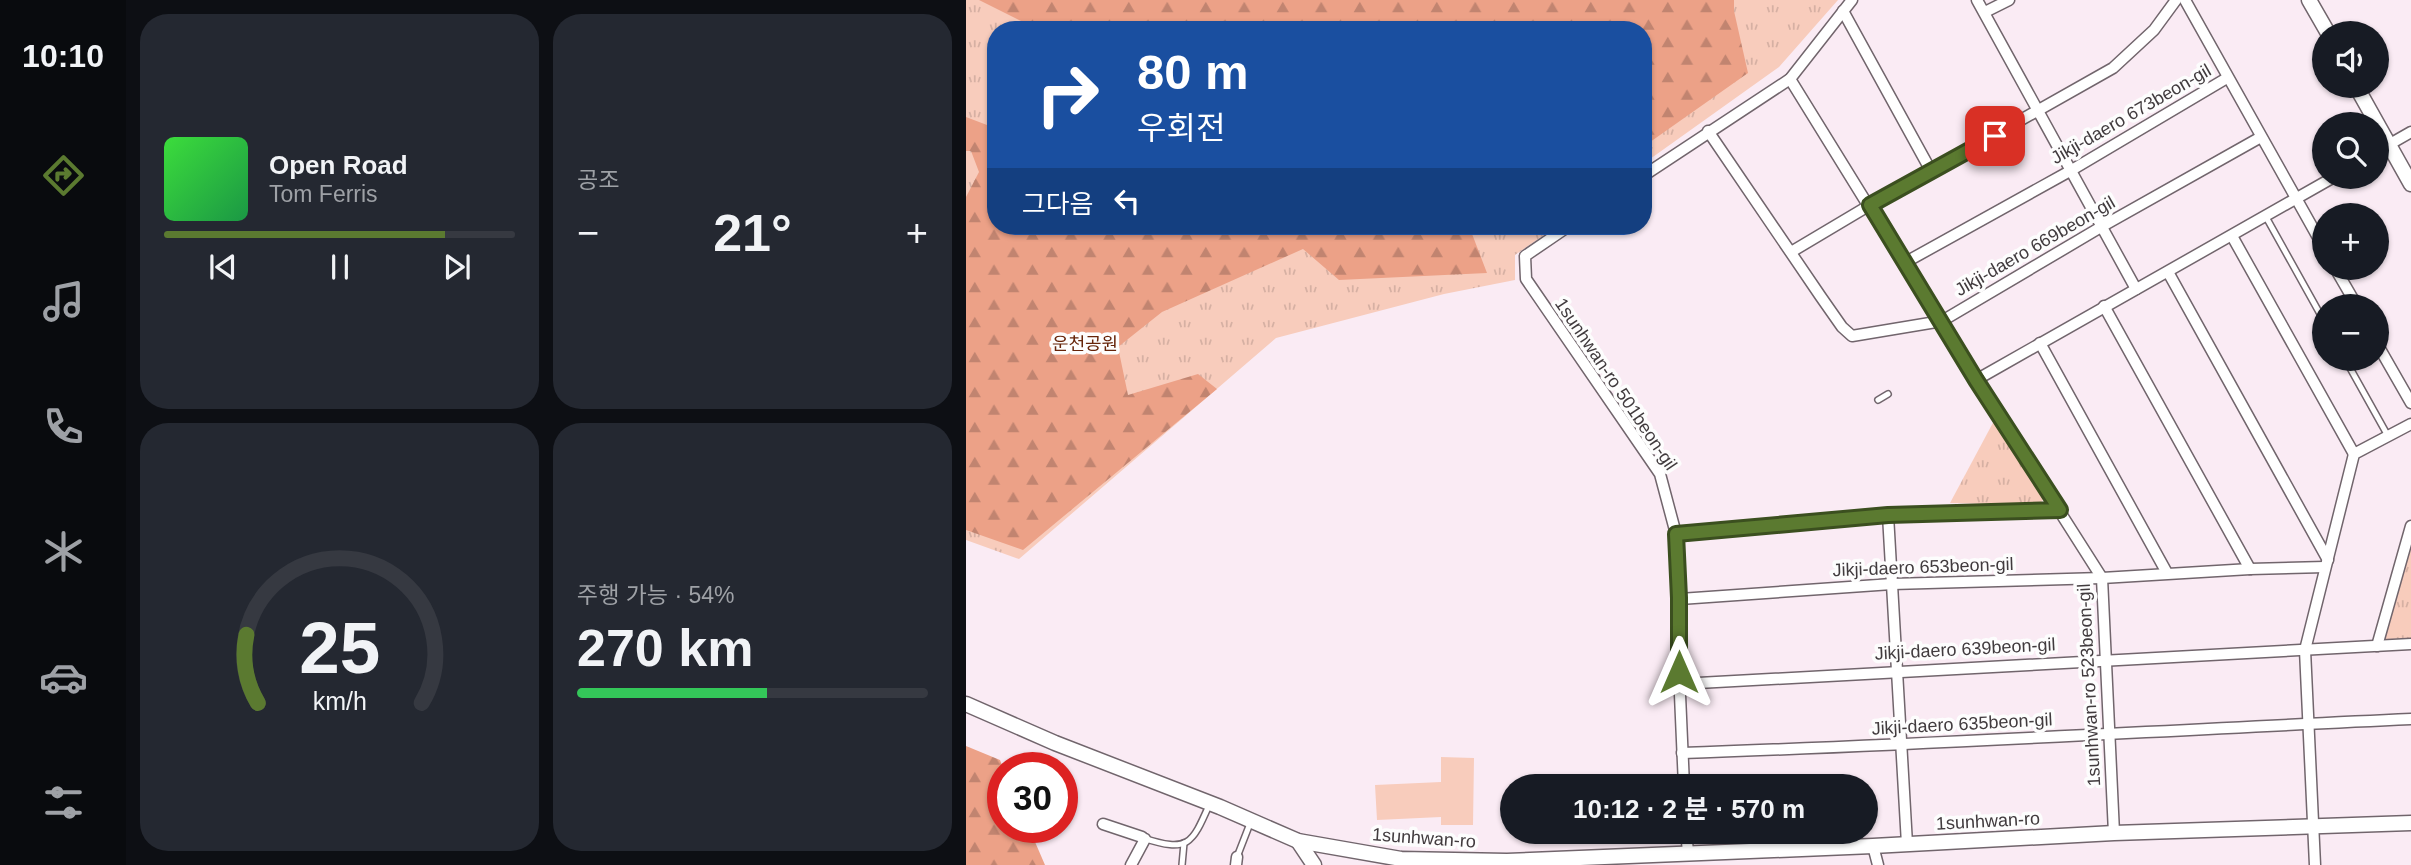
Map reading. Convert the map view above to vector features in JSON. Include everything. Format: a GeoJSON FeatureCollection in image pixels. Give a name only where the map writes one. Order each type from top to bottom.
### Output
{"type":"FeatureCollection","features":[{"type":"Feature","properties":{"kind":"street"},"geometry":{"type":"LineString","coordinates":[[1652,170],[1790,79],[1852,0]]}},
{"type":"Feature","properties":{"kind":"street"},"geometry":{"type":"LineString","coordinates":[[1978,0],[2136,289]]}},
{"type":"Feature","properties":{"kind":"street"},"geometry":{"type":"LineString","coordinates":[[1985,12],[2009,0]]}},
{"type":"Feature","properties":{"kind":"street"},"geometry":{"type":"LineString","coordinates":[[1791,252],[2113,68],[2154,30],[2176,0]]}},
{"type":"Feature","properties":{"kind":"street"},"geometry":{"type":"LineString","coordinates":[[2185,0],[2312,227]]}},
{"type":"Feature","properties":{"kind":"street"},"geometry":{"type":"LineString","coordinates":[[2309,0],[2321,21]]}},
{"type":"Feature","properties":{"kind":"street"},"geometry":{"type":"LineString","coordinates":[[1843,11],[1931,171]]}},
{"type":"Feature","properties":{"kind":"street","name":"Jikji-daero 673beon-gil"},"geometry":{"type":"LineString","coordinates":[[1906,262],[2070,171],[2227,78]]}},
{"type":"Feature","properties":{"kind":"street","name":"1sunhwan-ro 523beon-gil"},"geometry":{"type":"LineString","coordinates":[[1790,79],[2102,578],[2114,833]]}},
{"type":"Feature","properties":{"kind":"street","name":"Jikji-daero 669beon-gil"},"geometry":{"type":"LineString","coordinates":[[1709,131],[1842,327],[1852,336],[1942,321],[2261,137]]}},
{"type":"Feature","properties":{"kind":"street"},"geometry":{"type":"LineString","coordinates":[[2389,145],[2411,132]]}},
{"type":"Feature","properties":{"kind":"street"},"geometry":{"type":"LineString","coordinates":[[2389,156],[2411,184]]}},
{"type":"Feature","properties":{"kind":"street"},"geometry":{"type":"LineString","coordinates":[[1976,380],[2313,189]]}},
{"type":"Feature","properties":{"kind":"street","name":"1sunhwan-ro 501beon-gil"},"geometry":{"type":"LineString","coordinates":[[1556,235],[1525,256],[1526,279],[1660,474],[1676,534],[1683,774]]}},
{"type":"Feature","properties":{"kind":"street"},"geometry":{"type":"LineString","coordinates":[[2232,236],[2354,454],[2305,650],[2315,865]]}},
{"type":"Feature","properties":{"kind":"street"},"geometry":{"type":"LineString","coordinates":[[2168,271],[2327,563]]}},
{"type":"Feature","properties":{"kind":"street"},"geometry":{"type":"LineString","coordinates":[[2104,306],[2250,569]]}},
{"type":"Feature","properties":{"kind":"street"},"geometry":{"type":"LineString","coordinates":[[2040,343],[2167,573]]}},
{"type":"Feature","properties":{"kind":"street"},"geometry":{"type":"LineString","coordinates":[[2389,365],[2411,403]]}},
{"type":"Feature","properties":{"kind":"street"},"geometry":{"type":"LineString","coordinates":[[2354,454],[2411,424]]}},
{"type":"Feature","properties":{"kind":"street"},"geometry":{"type":"LineString","coordinates":[[1676,534],[1888,515],[2060,510]]}},
{"type":"Feature","properties":{"kind":"street"},"geometry":{"type":"LineString","coordinates":[[1888,515],[1906,845]]}},
{"type":"Feature","properties":{"kind":"street"},"geometry":{"type":"LineString","coordinates":[[2377,646],[2411,526]]}},
{"type":"Feature","properties":{"kind":"street","name":"Jikji-daero 653beon-gil"},"geometry":{"type":"LineString","coordinates":[[1679,598],[1892,584],[2102,578],[2327,563]]}},
{"type":"Feature","properties":{"kind":"street","name":"Jikji-daero 639beon-gil"},"geometry":{"type":"LineString","coordinates":[[1680,684],[1897,670],[2411,644]]}},
{"type":"Feature","properties":{"kind":"street","name":"1sunhwan-ro"},"geometry":{"type":"LineString","coordinates":[[966,704],[1055,743],[1210,803],[1298,841],[1396,858],[1507,862],[1672,859],[1688,852],[2411,823]]}},
{"type":"Feature","properties":{"kind":"street","name":"Jikji-daero 635beon-gil"},"geometry":{"type":"LineString","coordinates":[[1682,753],[1901,746],[2411,719]]}},
{"type":"Feature","properties":{"kind":"street"},"geometry":{"type":"LineString","coordinates":[[1103,824],[1143,838],[1131,865]]}},
{"type":"Feature","properties":{"kind":"street"},"geometry":{"type":"LineString","coordinates":[[1298,841],[1314,865]]}},
{"type":"Feature","properties":{"kind":"street"},"geometry":{"type":"LineString","coordinates":[[1687,844],[1688,852]]}},
{"type":"Feature","properties":{"kind":"street"},"geometry":{"type":"LineString","coordinates":[[1873,846],[1878,865]]}},
{"type":"Feature","properties":{"kind":"street"},"geometry":{"type":"LineString","coordinates":[[1380,865],[1396,858]]}},
{"type":"Feature","properties":{"kind":"lane"},"geometry":{"type":"LineString","coordinates":[[2266,216],[2312,299]]}},
{"type":"Feature","properties":{"kind":"lane"},"geometry":{"type":"LineString","coordinates":[[2352,371],[2388,436]]}},
{"type":"Feature","properties":{"kind":"lane"},"geometry":{"type":"LineString","coordinates":[[1878,400],[1888,394]]}},
{"type":"Feature","properties":{"kind":"lane"},"geometry":{"type":"LineString","coordinates":[[1143,838],[1167,845],[1177,846],[1184,843],[1196,835],[1210,803]]}},
{"type":"Feature","properties":{"kind":"lane"},"geometry":{"type":"LineString","coordinates":[[1236,861],[1251,821]]}},
{"type":"Feature","properties":{"kind":"lane"},"geometry":{"type":"LineString","coordinates":[[1182,865],[1184,843]]}},
{"type":"Feature","properties":{"kind":"green space","name":"운천공원"},"geometry":{"type":"Polygon","coordinates":[[[966,0],[1838,0],[1779,67],[1652,158],[1652,21],[987,21],[987,235],[1544,235],[1515,255],[1515,280],[1444,294],[1276,338],[1019,559],[966,540],[966,0]]]}},
{"type":"Feature","properties":{"kind":"green space"},"geometry":{"type":"Polygon","coordinates":[[[979,0],[1734,0],[1748,73],[1652,141],[1652,21],[1021,21],[979,0]]]}},
{"type":"Feature","properties":{"kind":"green space"},"geometry":{"type":"Polygon","coordinates":[[[966,117],[987,125],[987,235],[1472,235],[1487,273],[1339,280],[1303,249],[1162,312],[1118,347],[1128,395],[1198,374],[1217,389],[1023,550],[966,530],[966,197],[979,172],[971,151],[966,151],[966,117]]]}},
{"type":"Feature","properties":{"kind":"green space"},"geometry":{"type":"Polygon","coordinates":[[[1995,419],[2045,498],[2038,505],[1950,503],[1995,419]]]}},
{"type":"Feature","properties":{"kind":"green space"},"geometry":{"type":"Polygon","coordinates":[[[2411,540],[2411,641],[2385,642],[2383,638],[2411,540]]]}},
{"type":"Feature","properties":{"kind":"green space"},"geometry":{"type":"Polygon","coordinates":[[[966,746],[987,755],[987,843],[1035,843],[1045,865],[966,865],[966,746]]]}},
{"type":"Feature","properties":{"kind":"green space"},"geometry":{"type":"Polygon","coordinates":[[[1441,757],[1474,758],[1473,825],[1441,825],[1441,817],[1377,820],[1375,785],[1441,782],[1441,757]]]}},
{"type":"Feature","properties":{"kind":"route"},"geometry":{"type":"LineString","coordinates":[[1679,672],[1676,534],[1888,515],[2060,510],[1976,380],[1870,205],[1995,136]]}}]}
